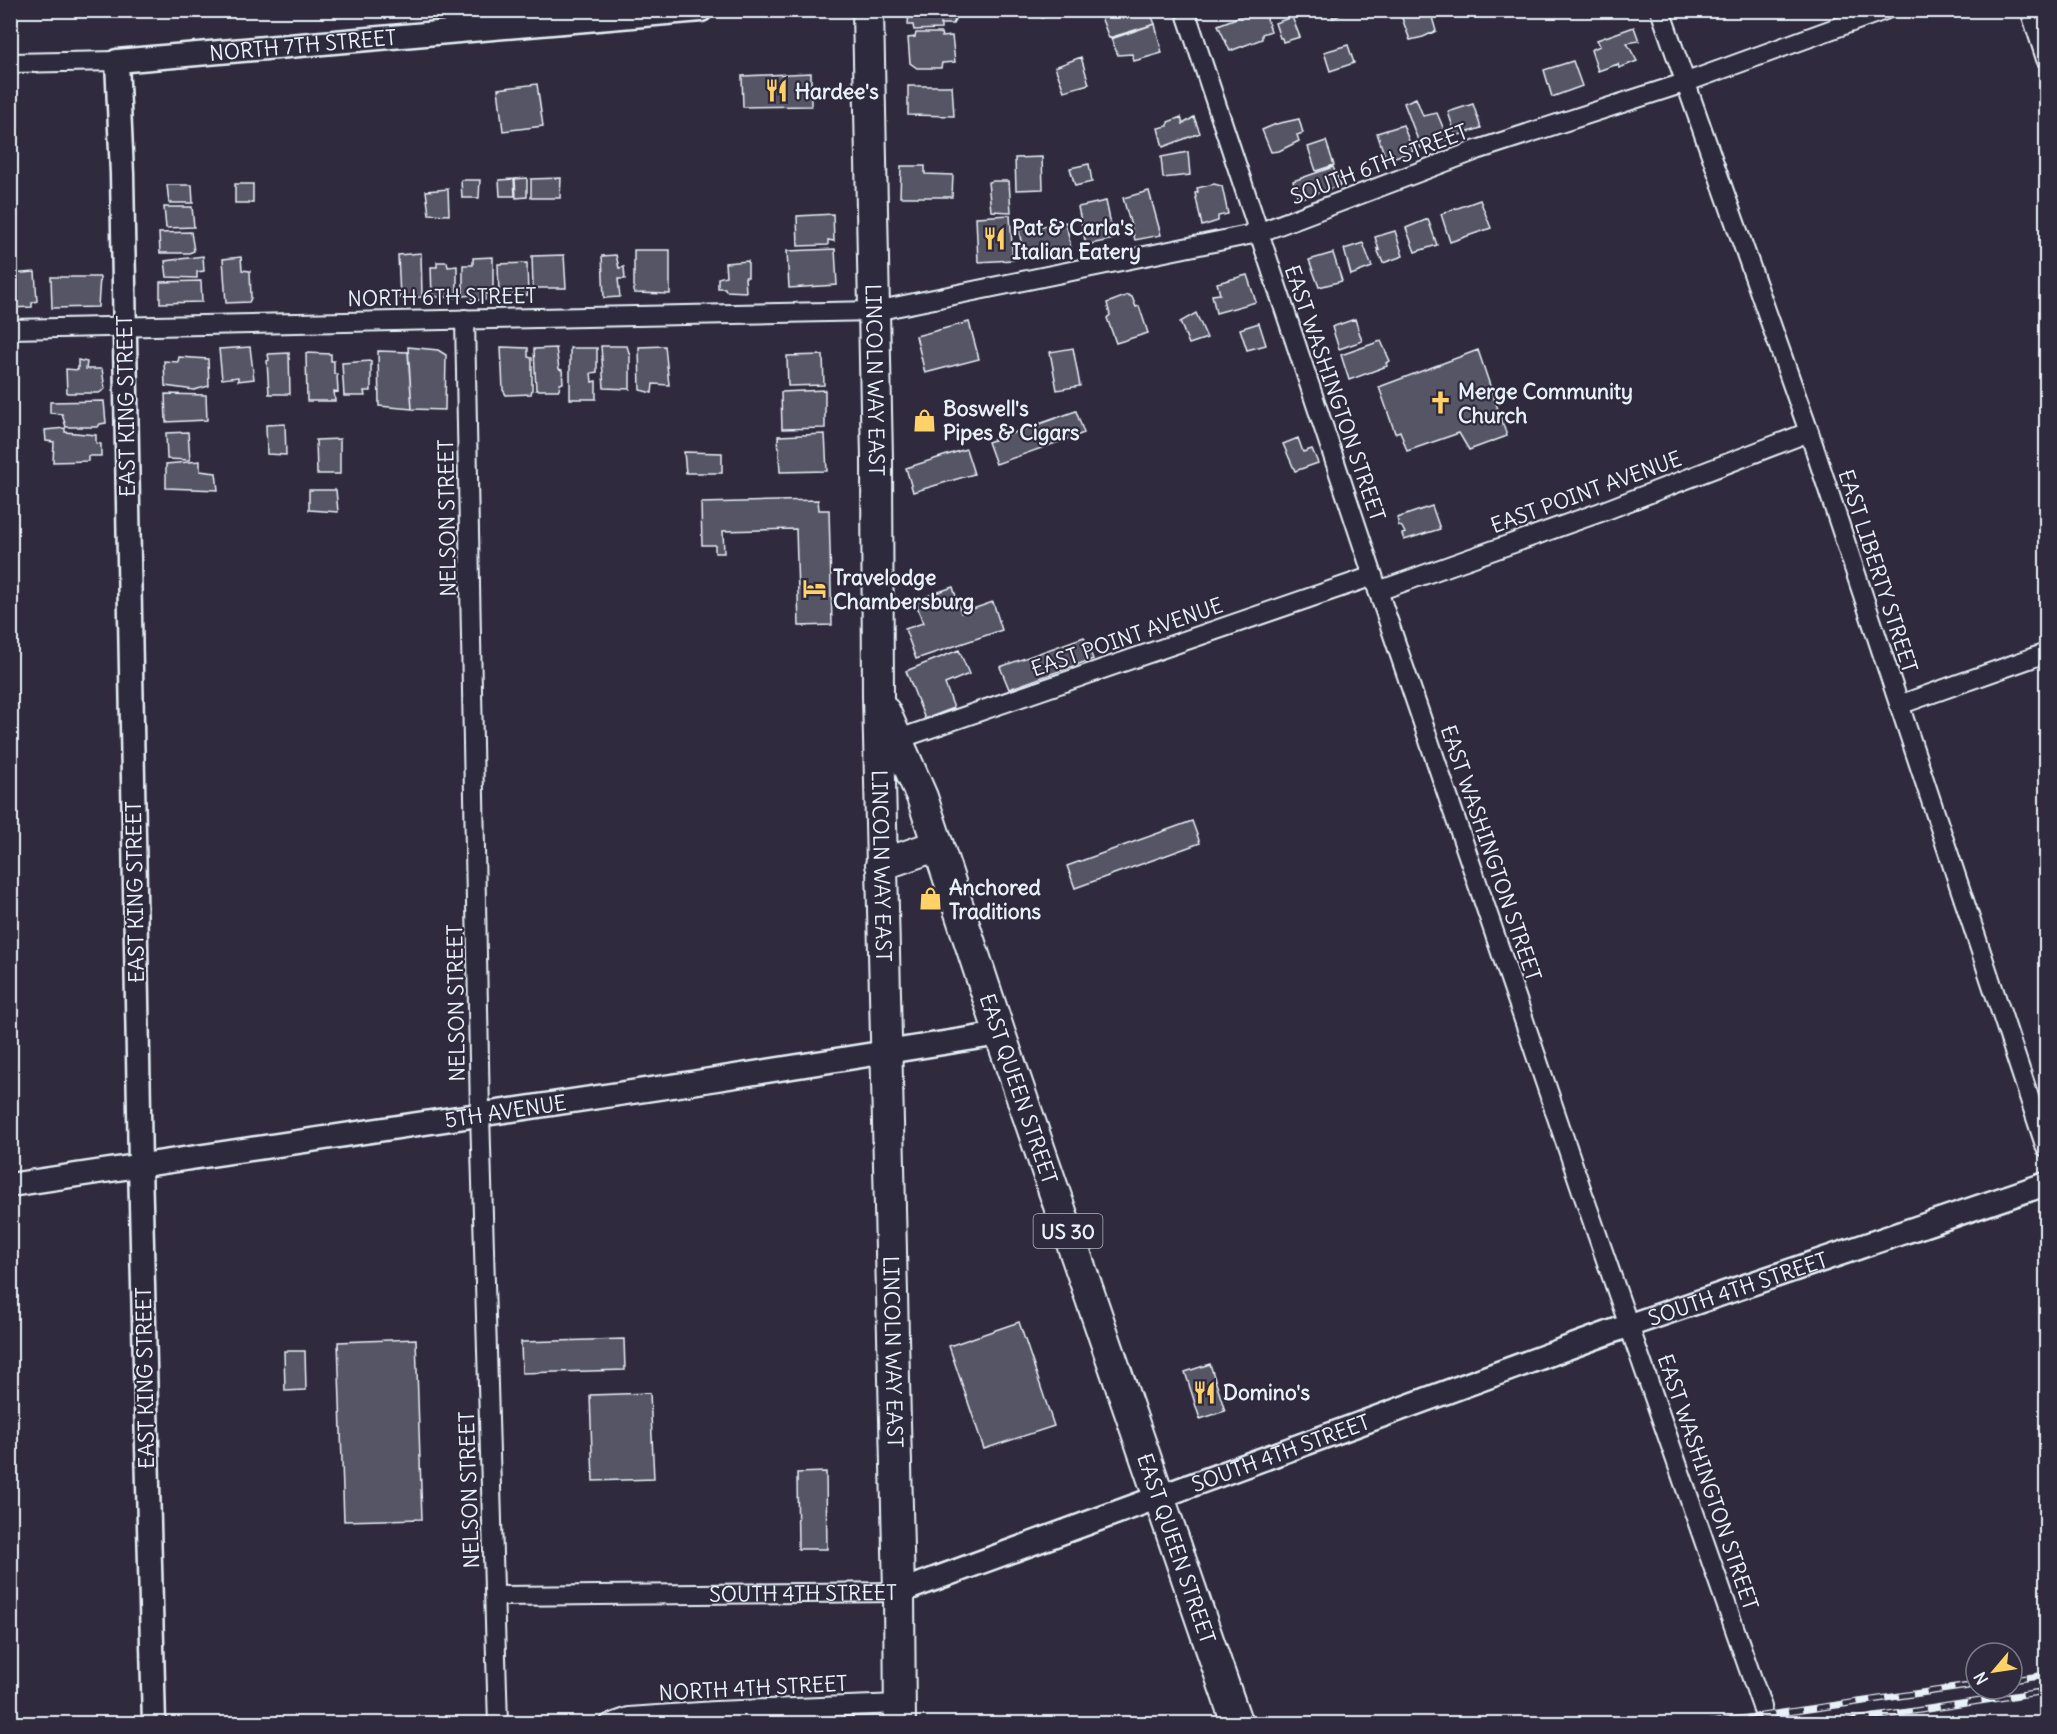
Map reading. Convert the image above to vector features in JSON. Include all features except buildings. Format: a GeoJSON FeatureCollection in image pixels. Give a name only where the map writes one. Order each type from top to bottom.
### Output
{"type":"FeatureCollection","features":[{"type":"Feature","properties":{"kind":"highway","name":"LINCOLN WAY EAST"},"geometry":{"type":"LineString","coordinates":[[868,10],[875,311],[881,865],[888,1053],[900,1714]]}},
{"type":"Feature","properties":{"kind":"highway","name":"EAST QUEEN STREET"},"geometry":{"type":"LineString","coordinates":[[878,696],[922,797],[1000,1034],[1237,1724]]}},
{"type":"Feature","properties":{"kind":"highway"},"geometry":{"type":"LineString","coordinates":[[881,865],[938,845]]}},
{"type":"Feature","properties":{"kind":"street","name":"NORTH 7TH STREET"},"geometry":{"type":"LineString","coordinates":[[10,63],[117,61],[701,10]]}},
{"type":"Feature","properties":{"kind":"street","name":"EAST WASHINGTON STREET"},"geometry":{"type":"LineString","coordinates":[[1185,10],[1375,583],[1582,1194],[1630,1325],[1762,1707]]}},
{"type":"Feature","properties":{"kind":"street","name":"EAST LIBERTY STREET"},"geometry":{"type":"LineString","coordinates":[[1659,10],[1809,432],[2046,1148]]}},
{"type":"Feature","properties":{"kind":"street","name":"SOUTH 6TH STREET"},"geometry":{"type":"LineString","coordinates":[[875,311],[1258,233],[1477,150],[1684,83],[1885,10]]}},
{"type":"Feature","properties":{"kind":"street"},"geometry":{"type":"LineString","coordinates":[[2030,10],[2046,59]]}},
{"type":"Feature","properties":{"kind":"street","name":"EAST KING STREET"},"geometry":{"type":"LineString","coordinates":[[117,61],[122,174],[140,1165],[154,1724]]}},
{"type":"Feature","properties":{"kind":"street","name":"NORTH 6TH STREET"},"geometry":{"type":"LineString","coordinates":[[10,329],[875,311]]}},
{"type":"Feature","properties":{"kind":"street","name":"NELSON STREET"},"geometry":{"type":"LineString","coordinates":[[465,319],[480,1114],[498,1724]]}},
{"type":"Feature","properties":{"kind":"street","name":"EAST POINT AVENUE"},"geometry":{"type":"LineString","coordinates":[[896,740],[1375,583],[1601,512],[1809,432]]}},
{"type":"Feature","properties":{"kind":"street"},"geometry":{"type":"LineString","coordinates":[[1899,705],[2046,653]]}},
{"type":"Feature","properties":{"kind":"street","name":"5TH AVENUE"},"geometry":{"type":"LineString","coordinates":[[10,1185],[888,1053],[1000,1034]]}},
{"type":"Feature","properties":{"kind":"street","name":"SOUTH 4TH STREET"},"geometry":{"type":"LineString","coordinates":[[495,1596],[899,1592],[1630,1325],[2046,1184]]}},
{"type":"Feature","properties":{"kind":"street","name":"NORTH 4TH STREET"},"geometry":{"type":"LineString","coordinates":[[609,1724],[629,1717],[651,1715],[900,1714]]}},
{"type":"Feature","properties":{"kind":"tunnel"},"geometry":{"type":"LineString","coordinates":[[1762,1707],[1767,1724]]}},
{"type":"Feature","properties":{"kind":"railway"},"geometry":{"type":"LineString","coordinates":[[2024,1678],[2046,1675]]}},
{"type":"Feature","properties":{"kind":"railway"},"geometry":{"type":"LineString","coordinates":[[1705,1724],[1964,1687]]}},
{"type":"Feature","properties":{"kind":"railway"},"geometry":{"type":"LineString","coordinates":[[1829,1724],[2046,1691]]}},
{"type":"Feature","properties":{"kind":"place","name":"Hardee's"},"geometry":{"type":"Point","coordinates":[777,91]}},
{"type":"Feature","properties":{"kind":"place","name":"Pat & Carla's Italian Eatery"},"geometry":{"type":"Point","coordinates":[994,239]}},
{"type":"Feature","properties":{"kind":"place","name":"Merge Community Church"},"geometry":{"type":"Point","coordinates":[1440,403]}},
{"type":"Feature","properties":{"kind":"place","name":"Boswell's Pipes & Cigars"},"geometry":{"type":"Point","coordinates":[925,420]}},
{"type":"Feature","properties":{"kind":"place","name":"Travelodge Chambersburg"},"geometry":{"type":"Point","coordinates":[815,589]}},
{"type":"Feature","properties":{"kind":"place","name":"Anchored Traditions"},"geometry":{"type":"Point","coordinates":[931,899]}},
{"type":"Feature","properties":{"kind":"place","name":"Domino's"},"geometry":{"type":"Point","coordinates":[1205,1392]}}]}
